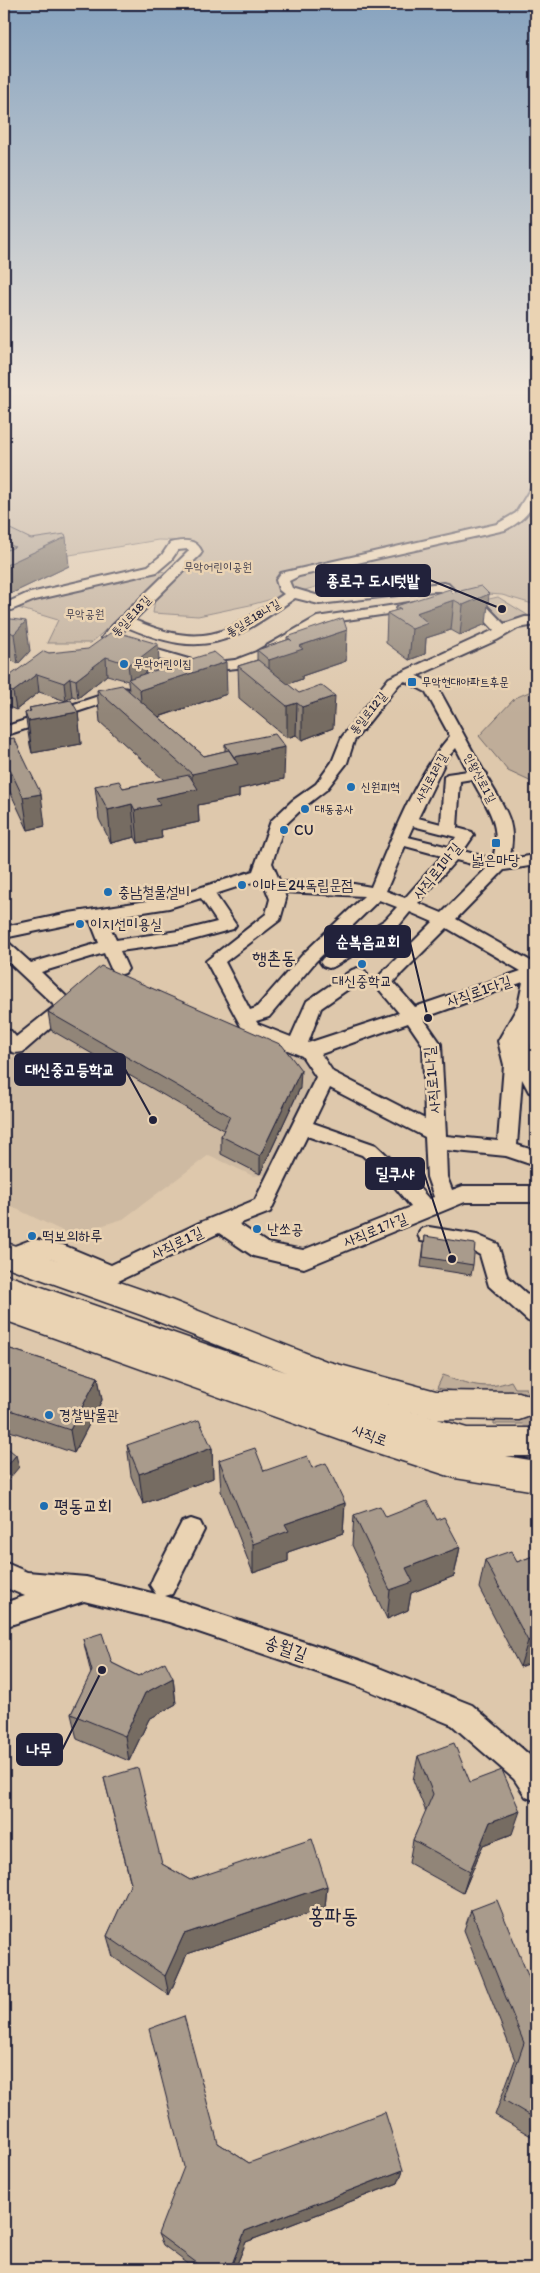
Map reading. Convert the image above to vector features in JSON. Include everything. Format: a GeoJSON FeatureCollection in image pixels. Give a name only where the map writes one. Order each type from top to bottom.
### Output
{"type":"FeatureCollection","features":[{"type":"Feature","properties":{"kind":"main road","name":"사직로"},"geometry":{"type":"LineString","coordinates":[[7,1261],[208,1351],[362,1413],[467,1442],[508,1443],[524,1426],[477,1408],[436,1404],[392,1394],[317,1371],[208,1351]]}},
{"type":"Feature","properties":{"kind":"main road"},"geometry":{"type":"LineString","coordinates":[[7,1261],[152,1306],[317,1371]]}},
{"type":"Feature","properties":{"kind":"main road"},"geometry":{"type":"LineString","coordinates":[[4,1307],[368,1436]]}},
{"type":"Feature","properties":{"kind":"main road","name":"사직로"},"geometry":{"type":"LineString","coordinates":[[208,1351],[368,1436],[455,1463],[536,1476]]}},
{"type":"Feature","properties":{"kind":"street","name":"통일로18나길"},"geometry":{"type":"LineString","coordinates":[[455,598],[443,588],[434,587],[330,600],[309,599],[293,593],[283,586],[282,580],[286,576],[501,527],[516,520],[525,511],[529,502]]}},
{"type":"Feature","properties":{"kind":"street","name":"통일로18길"},"geometry":{"type":"LineString","coordinates":[[4,609],[30,597],[152,569],[167,557],[174,546],[193,545],[196,552],[109,638],[113,642],[201,666],[237,664],[261,655],[322,620],[403,609],[455,598],[473,600],[502,630]]}},
{"type":"Feature","properties":{"kind":"street","name":"통일로18나길"},"geometry":{"type":"LineString","coordinates":[[125,621],[144,630],[168,636],[210,640],[244,626],[293,593]]}},
{"type":"Feature","properties":{"kind":"street","name":"통일로12길"},"geometry":{"type":"LineString","coordinates":[[264,864],[277,824],[298,804],[321,788],[338,764],[347,740],[394,681],[492,637],[502,630],[529,619],[536,621]]}},
{"type":"Feature","properties":{"kind":"street"},"geometry":{"type":"LineString","coordinates":[[172,672],[188,662]]}},
{"type":"Feature","properties":{"kind":"street","name":"인왕산로1길"},"geometry":{"type":"LineString","coordinates":[[404,675],[432,689],[479,774],[504,825],[506,843],[499,866]]}},
{"type":"Feature","properties":{"kind":"street"},"geometry":{"type":"LineString","coordinates":[[4,732],[136,686]]}},
{"type":"Feature","properties":{"kind":"street","name":"사직로1라길"},"geometry":{"type":"LineString","coordinates":[[245,1017],[262,1013],[313,954],[376,893],[408,820],[440,758],[457,737]]}},
{"type":"Feature","properties":{"kind":"street","name":"사직로1마길"},"geometry":{"type":"LineString","coordinates":[[329,962],[391,924],[409,906],[454,853],[466,835],[449,831],[452,777],[479,774]]}},
{"type":"Feature","properties":{"kind":"street","name":"사직로1라길"},"geometry":{"type":"LineString","coordinates":[[408,820],[449,831]]}},
{"type":"Feature","properties":{"kind":"street"},"geometry":{"type":"LineString","coordinates":[[400,839],[499,866],[536,860]]}},
{"type":"Feature","properties":{"kind":"street"},"geometry":{"type":"LineString","coordinates":[[264,864],[278,899],[274,916],[215,961],[250,1028],[301,1048],[326,1077]]}},
{"type":"Feature","properties":{"kind":"street"},"geometry":{"type":"LineString","coordinates":[[4,932],[96,914],[169,903],[260,874],[264,864]]}},
{"type":"Feature","properties":{"kind":"street"},"geometry":{"type":"LineString","coordinates":[[313,954],[358,974],[382,982],[499,866]]}},
{"type":"Feature","properties":{"kind":"street"},"geometry":{"type":"LineString","coordinates":[[273,887],[354,889],[376,893],[445,920],[530,968],[536,975],[533,999],[507,1041],[514,1065],[507,1150]]}},
{"type":"Feature","properties":{"kind":"street"},"geometry":{"type":"LineString","coordinates":[[28,970],[73,954],[185,936],[227,925],[206,892]]}},
{"type":"Feature","properties":{"kind":"street"},"geometry":{"type":"LineString","coordinates":[[96,914],[119,969]]}},
{"type":"Feature","properties":{"kind":"street"},"geometry":{"type":"LineString","coordinates":[[4,948],[67,1006],[16,1047],[4,1036]]}},
{"type":"Feature","properties":{"kind":"street"},"geometry":{"type":"LineString","coordinates":[[301,1048],[301,1039],[314,1005],[358,974]]}},
{"type":"Feature","properties":{"kind":"street","name":"사직로1다길"},"geometry":{"type":"LineString","coordinates":[[301,1048],[412,1015],[523,976],[536,975]]}},
{"type":"Feature","properties":{"kind":"street","name":"사직로1나길"},"geometry":{"type":"LineString","coordinates":[[382,982],[412,1015],[432,1044],[437,1177],[446,1201]]}},
{"type":"Feature","properties":{"kind":"street"},"geometry":{"type":"LineString","coordinates":[[536,1008],[523,1037],[521,1055],[536,1087]]}},
{"type":"Feature","properties":{"kind":"street","name":"사직로1나길"},"geometry":{"type":"LineString","coordinates":[[326,1077],[436,1138]]}},
{"type":"Feature","properties":{"kind":"street","name":"사직로1길"},"geometry":{"type":"LineString","coordinates":[[7,1261],[33,1247],[55,1251],[112,1275],[221,1223],[263,1206],[326,1077]]}},
{"type":"Feature","properties":{"kind":"street"},"geometry":{"type":"LineString","coordinates":[[302,1127],[369,1150],[397,1176],[425,1209]]}},
{"type":"Feature","properties":{"kind":"street"},"geometry":{"type":"LineString","coordinates":[[436,1138],[507,1150],[536,1158]]}},
{"type":"Feature","properties":{"kind":"street","name":"사직로1가길"},"geometry":{"type":"LineString","coordinates":[[221,1223],[262,1250],[304,1259],[463,1194],[536,1194]]}},
{"type":"Feature","properties":{"kind":"street"},"geometry":{"type":"LineString","coordinates":[[429,1235],[477,1243],[490,1250],[497,1280],[536,1316]]}},
{"type":"Feature","properties":{"kind":"street"},"geometry":{"type":"LineString","coordinates":[[163,1585],[191,1530]]}},
{"type":"Feature","properties":{"kind":"street","name":"송월길"},"geometry":{"type":"LineString","coordinates":[[4,1574],[25,1584],[86,1589],[169,1610],[359,1673],[462,1715],[524,1769],[536,1787]]}},
{"type":"Feature","properties":{"kind":"street"},"geometry":{"type":"LineString","coordinates":[[4,1614],[86,1589]]}},
{"type":"Feature","properties":{"kind":"shaded area"},"geometry":{"type":"Polygon","coordinates":[[[115,975],[235,1029],[308,1059],[319,1085],[277,1174],[253,1176],[209,1155],[123,1219],[71,1235],[4,1203],[4,1062],[28,1048],[115,975]]]}},
{"type":"Feature","properties":{"kind":"green space","name":"무악어린이공원"},"geometry":{"type":"Polygon","coordinates":[[[4,502],[536,502],[536,605],[502,595],[460,592],[429,586],[391,583],[323,585],[250,605],[198,616],[153,613],[156,592],[197,546],[193,541],[158,540],[64,556],[4,534],[4,502]]]}},
{"type":"Feature","properties":{"kind":"green space","name":"무악공원"},"geometry":{"type":"Polygon","coordinates":[[[156,570],[169,573],[91,643],[47,643],[58,620],[18,608],[33,600],[156,570]]]}},
{"type":"Feature","properties":{"kind":"green space"},"geometry":{"type":"Polygon","coordinates":[[[498,597],[529,616],[505,624],[480,601],[498,597]]]}},
{"type":"Feature","properties":{"kind":"green space"},"geometry":{"type":"Polygon","coordinates":[[[536,689],[536,784],[508,771],[479,736],[515,698],[536,689]]]}},
{"type":"Feature","properties":{"kind":"green space"},"geometry":{"type":"Polygon","coordinates":[[[443,1375],[477,1385],[493,1386],[511,1381],[515,1388],[526,1388],[532,1407],[536,1407],[536,1458],[505,1457],[504,1452],[531,1451],[525,1424],[494,1424],[494,1419],[460,1392],[437,1388],[443,1375]]]}},
{"type":"Feature","properties":{"kind":"building"},"geometry":{"type":"Polygon","coordinates":[[[4,526],[31,539],[65,534],[66,537],[4,566],[4,551],[15,547],[4,542],[4,526]]]}},
{"type":"Feature","properties":{"kind":"building"},"geometry":{"type":"Polygon","coordinates":[[[481,586],[489,594],[463,605],[454,600],[416,613],[428,623],[412,629],[387,613],[401,609],[396,606],[450,589],[452,593],[481,586]]]}},
{"type":"Feature","properties":{"kind":"building"},"geometry":{"type":"Polygon","coordinates":[[[4,618],[26,621],[14,634],[4,629],[4,618]]]}},
{"type":"Feature","properties":{"kind":"building"},"geometry":{"type":"Polygon","coordinates":[[[343,618],[347,630],[299,646],[303,649],[269,660],[257,650],[290,639],[287,637],[343,618]]]}},
{"type":"Feature","properties":{"kind":"building"},"geometry":{"type":"Polygon","coordinates":[[[113,631],[158,644],[136,661],[128,664],[106,657],[76,680],[70,678],[64,683],[37,674],[13,692],[4,689],[4,680],[44,651],[49,653],[88,649],[113,631]]]}},
{"type":"Feature","properties":{"kind":"building"},"geometry":{"type":"Polygon","coordinates":[[[214,652],[226,662],[140,690],[128,679],[214,652]]]}},
{"type":"Feature","properties":{"kind":"building"},"geometry":{"type":"Polygon","coordinates":[[[258,660],[299,693],[321,685],[335,696],[302,707],[297,703],[287,706],[238,666],[258,660]]]}},
{"type":"Feature","properties":{"kind":"building"},"geometry":{"type":"Polygon","coordinates":[[[122,685],[204,756],[229,750],[238,764],[192,774],[97,690],[122,685]]]}},
{"type":"Feature","properties":{"kind":"building"},"geometry":{"type":"Polygon","coordinates":[[[71,700],[78,712],[28,721],[25,713],[31,711],[29,708],[71,700]]]}},
{"type":"Feature","properties":{"kind":"building"},"geometry":{"type":"Polygon","coordinates":[[[275,734],[285,747],[234,757],[225,744],[275,734]]]}},
{"type":"Feature","properties":{"kind":"building"},"geometry":{"type":"Polygon","coordinates":[[[14,738],[41,794],[23,797],[4,757],[4,740],[14,738]]]}},
{"type":"Feature","properties":{"kind":"building"},"geometry":{"type":"Polygon","coordinates":[[[189,775],[198,789],[156,798],[160,805],[135,810],[132,804],[108,810],[95,786],[119,781],[123,788],[189,775]]]}},
{"type":"Feature","properties":{"kind":"building"},"geometry":{"type":"Polygon","coordinates":[[[101,966],[282,1045],[301,1070],[260,1156],[221,1136],[230,1116],[48,1012],[101,966]]]}},
{"type":"Feature","properties":{"kind":"building"},"geometry":{"type":"Polygon","coordinates":[[[425,1236],[475,1244],[473,1265],[423,1257],[425,1236]]]}},
{"type":"Feature","properties":{"kind":"building"},"geometry":{"type":"Polygon","coordinates":[[[4,1347],[98,1377],[70,1430],[4,1408],[4,1347]]]}},
{"type":"Feature","properties":{"kind":"building"},"geometry":{"type":"Polygon","coordinates":[[[199,1420],[212,1448],[139,1474],[127,1445],[199,1420]]]}},
{"type":"Feature","properties":{"kind":"building"},"geometry":{"type":"Polygon","coordinates":[[[4,1445],[16,1455],[4,1470],[4,1445]]]}},
{"type":"Feature","properties":{"kind":"building"},"geometry":{"type":"Polygon","coordinates":[[[255,1448],[264,1471],[307,1456],[312,1468],[326,1463],[345,1503],[285,1524],[289,1531],[253,1544],[219,1460],[255,1448]]]}},
{"type":"Feature","properties":{"kind":"building"},"geometry":{"type":"Polygon","coordinates":[[[427,1501],[437,1520],[444,1517],[460,1547],[406,1568],[413,1582],[390,1590],[354,1515],[380,1506],[386,1517],[427,1501]]]}},
{"type":"Feature","properties":{"kind":"building"},"geometry":{"type":"Polygon","coordinates":[[[511,1551],[517,1562],[536,1555],[536,1637],[528,1641],[485,1560],[511,1551]]]}},
{"type":"Feature","properties":{"kind":"building"},"geometry":{"type":"Polygon","coordinates":[[[102,1633],[112,1663],[138,1676],[165,1662],[173,1678],[145,1693],[125,1736],[71,1714],[92,1671],[83,1639],[102,1633]]]}},
{"type":"Feature","properties":{"kind":"building"},"geometry":{"type":"Polygon","coordinates":[[[454,1743],[470,1782],[502,1770],[520,1811],[490,1822],[470,1871],[413,1840],[433,1794],[418,1756],[454,1743]]]}},
{"type":"Feature","properties":{"kind":"building"},"geometry":{"type":"Polygon","coordinates":[[[138,1768],[162,1864],[190,1880],[312,1839],[327,1886],[184,1934],[165,1976],[107,1936],[131,1883],[104,1778],[138,1768]]]}},
{"type":"Feature","properties":{"kind":"building"},"geometry":{"type":"Polygon","coordinates":[[[497,1900],[536,1995],[536,2119],[504,2100],[524,2043],[471,1910],[497,1900]]]}},
{"type":"Feature","properties":{"kind":"building"},"geometry":{"type":"Polygon","coordinates":[[[184,2016],[218,2143],[249,2163],[385,2112],[403,2170],[245,2231],[230,2269],[205,2269],[158,2234],[184,2167],[149,2029],[184,2016]]]}},
{"type":"Feature","properties":{"kind":"tunnel"},"geometry":{"type":"LineString","coordinates":[[525,1430],[536,1426]]}},
{"type":"Feature","properties":{"kind":"place","name":"종로구 도시텃밭"},"geometry":{"type":"Point","coordinates":[502,609]}},
{"type":"Feature","properties":{"kind":"place","name":"무악어린이집"},"geometry":{"type":"Point","coordinates":[124,664]}},
{"type":"Feature","properties":{"kind":"place","name":"무악현대아파트후문"},"geometry":{"type":"Point","coordinates":[412,682]}},
{"type":"Feature","properties":{"kind":"place","name":"신원피혁"},"geometry":{"type":"Point","coordinates":[351,787]}},
{"type":"Feature","properties":{"kind":"place","name":"대동공사"},"geometry":{"type":"Point","coordinates":[305,809]}},
{"type":"Feature","properties":{"kind":"place","name":"CU"},"geometry":{"type":"Point","coordinates":[284,830]}},
{"type":"Feature","properties":{"kind":"place","name":"넓은마당"},"geometry":{"type":"Point","coordinates":[496,843]}},
{"type":"Feature","properties":{"kind":"place","name":"이마트24독립문점"},"geometry":{"type":"Point","coordinates":[242,885]}},
{"type":"Feature","properties":{"kind":"place","name":"충남철물설비"},"geometry":{"type":"Point","coordinates":[108,892]}},
{"type":"Feature","properties":{"kind":"place","name":"이지선미용실"},"geometry":{"type":"Point","coordinates":[80,924]}},
{"type":"Feature","properties":{"kind":"place","name":"대신중학교"},"geometry":{"type":"Point","coordinates":[362,964]}},
{"type":"Feature","properties":{"kind":"place","name":"순복음교회"},"geometry":{"type":"Point","coordinates":[428,1018]}},
{"type":"Feature","properties":{"kind":"place","name":"대신중고등학교"},"geometry":{"type":"Point","coordinates":[153,1120]}},
{"type":"Feature","properties":{"kind":"place","name":"난쏘공"},"geometry":{"type":"Point","coordinates":[257,1229]}},
{"type":"Feature","properties":{"kind":"place","name":"떡보의하루"},"geometry":{"type":"Point","coordinates":[32,1236]}},
{"type":"Feature","properties":{"kind":"place","name":"딜쿠샤"},"geometry":{"type":"Point","coordinates":[452,1259]}},
{"type":"Feature","properties":{"kind":"place","name":"경찰박물관"},"geometry":{"type":"Point","coordinates":[49,1415]}},
{"type":"Feature","properties":{"kind":"place","name":"평동교회"},"geometry":{"type":"Point","coordinates":[44,1506]}},
{"type":"Feature","properties":{"kind":"place","name":"나무"},"geometry":{"type":"Point","coordinates":[102,1670]}},
{"type":"Feature","properties":{"kind":"district","name":"행촌동"},"geometry":{"type":"Point","coordinates":[274,958]}},
{"type":"Feature","properties":{"kind":"district","name":"홍파동"},"geometry":{"type":"Point","coordinates":[333,1915]}}]}
